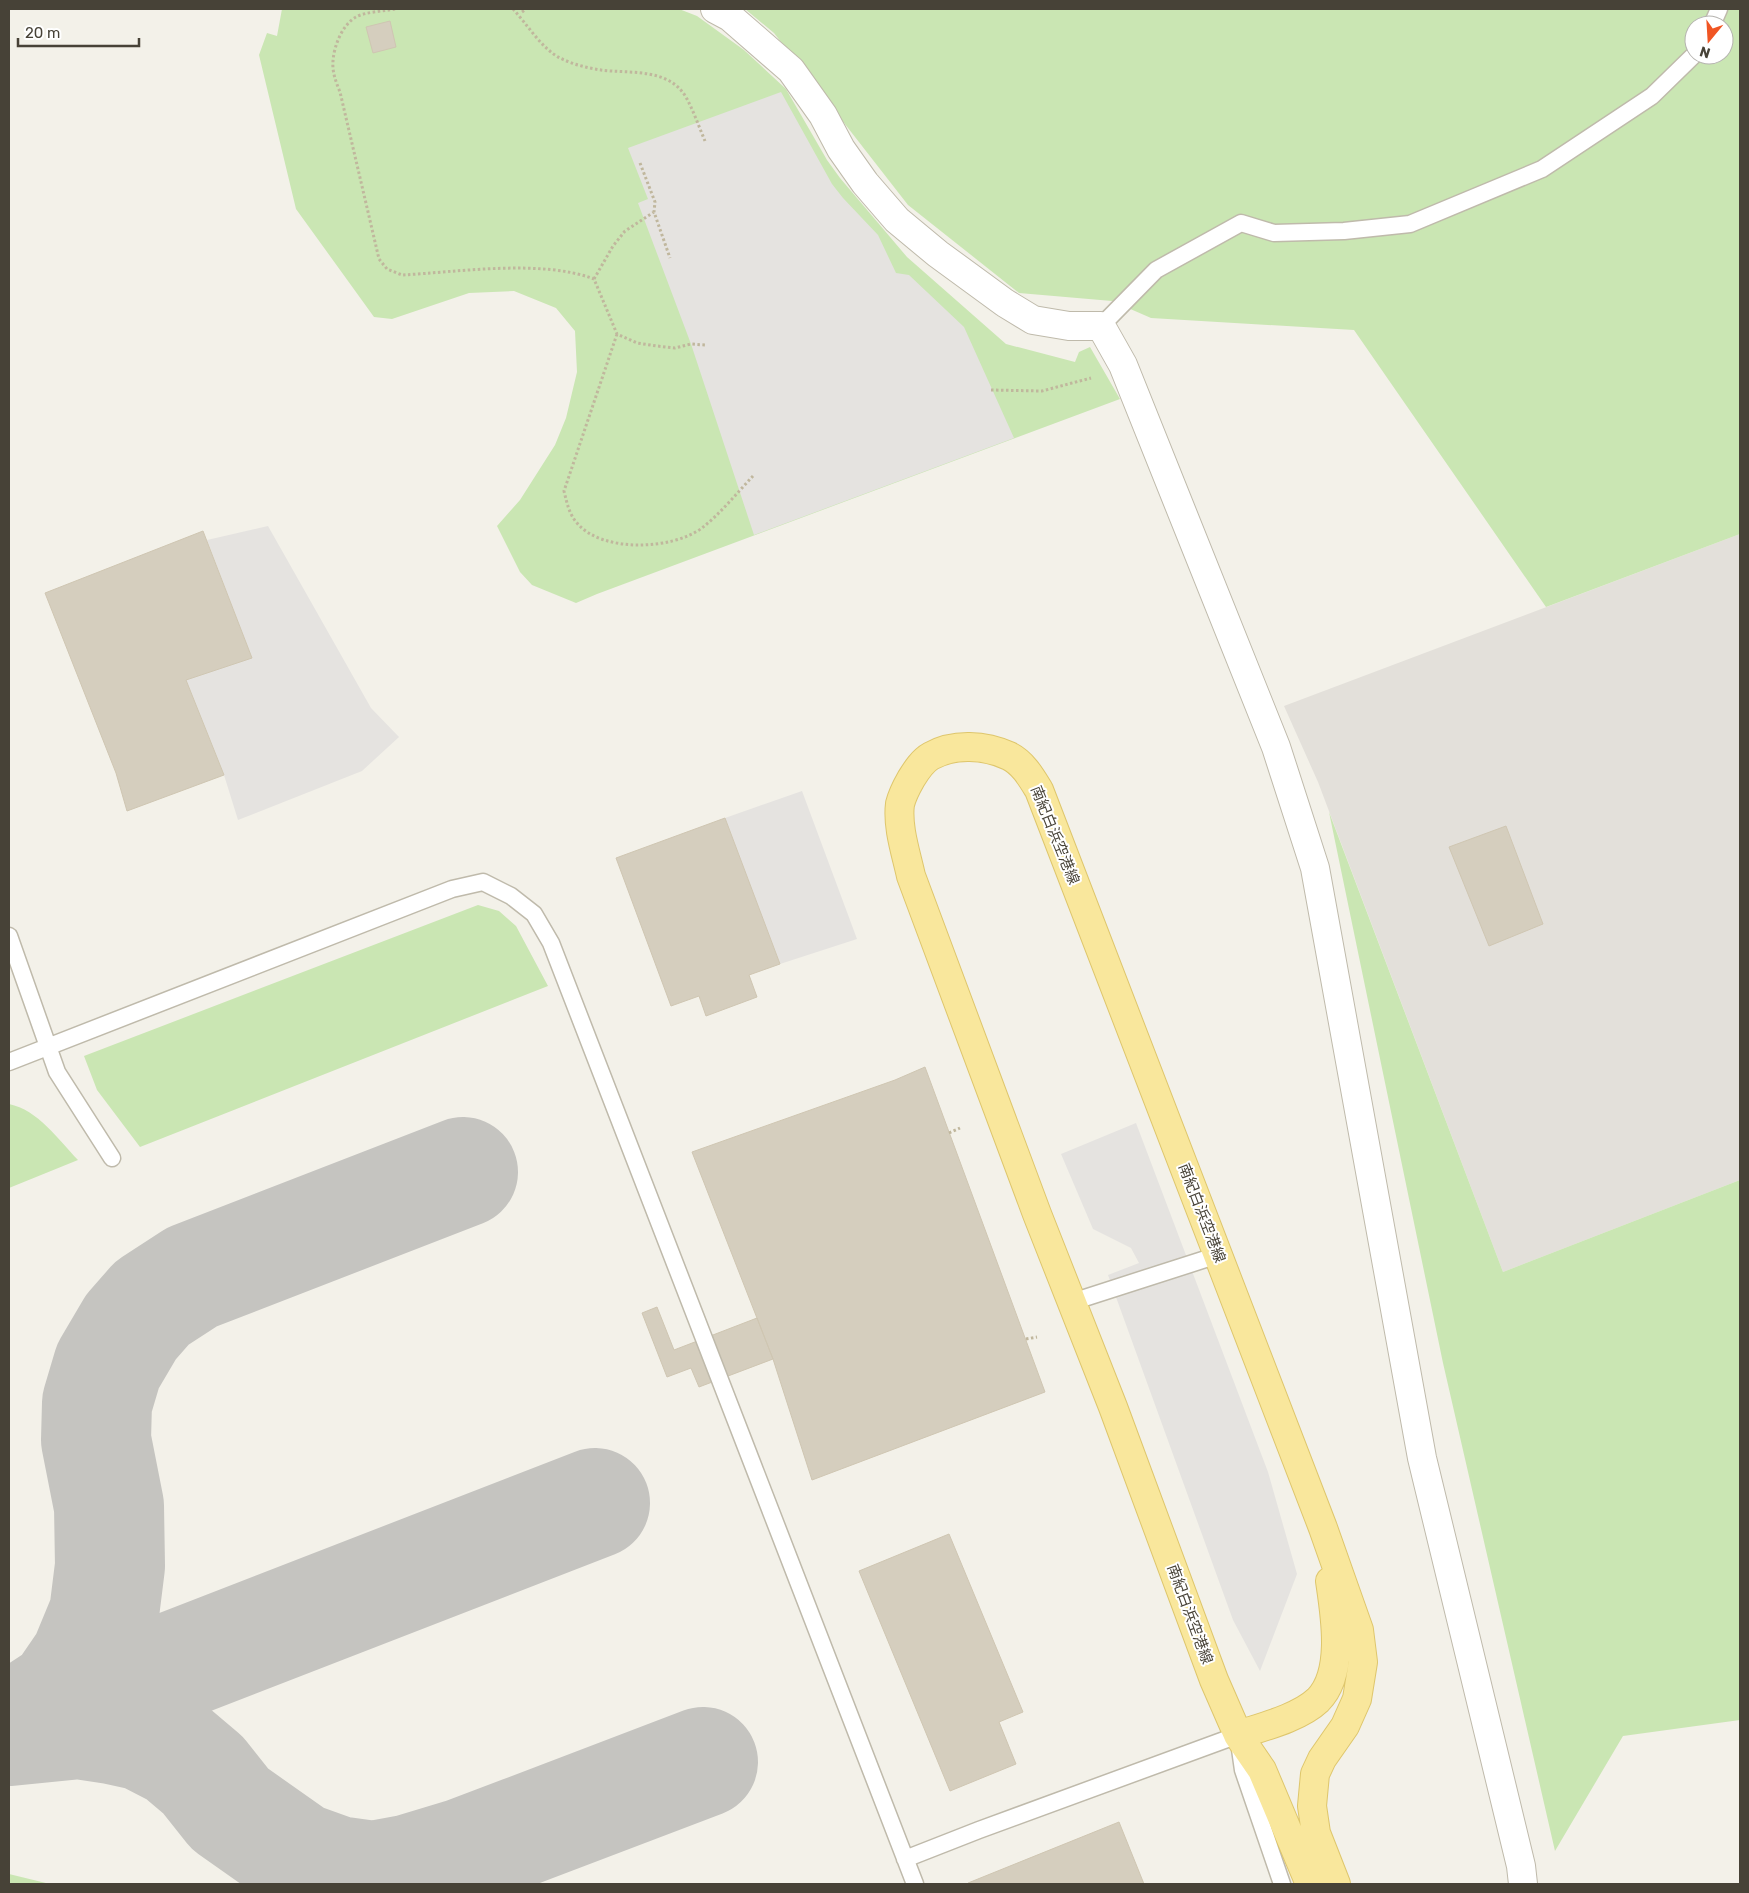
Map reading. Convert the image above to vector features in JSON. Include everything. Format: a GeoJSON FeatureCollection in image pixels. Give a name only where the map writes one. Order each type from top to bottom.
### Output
{"type":"FeatureCollection","features":[{"type":"Feature","properties":{"kind":"main road","name":"南紀白浜空港線"},"geometry":{"type":"LineString","coordinates":[[1310,1884],[1262,1770],[1238,1735],[1214,1680],[911,876],[901,829],[900,803],[908,784],[919,766],[929,756],[949,748],[966,746],[1009,756],[1021,765],[1039,790],[1323,1528],[1360,1630],[1363,1662],[1357,1699],[1345,1726],[1322,1758],[1315,1774],[1312,1806],[1316,1832],[1336,1884]]}},
{"type":"Feature","properties":{"kind":"main road"},"geometry":{"type":"LineString","coordinates":[[1238,1735],[1288,1718],[1319,1699],[1326,1688],[1333,1669],[1337,1648],[1323,1528]]}},
{"type":"Feature","properties":{"kind":"street"},"geometry":{"type":"LineString","coordinates":[[716,9],[730,17],[791,70],[823,115],[841,149],[865,183],[897,220],[938,254],[1005,303],[1033,320],[1069,326],[1100,326],[1123,365],[1276,747],[1315,868],[1422,1458],[1519,1857],[1523,1884]]}},
{"type":"Feature","properties":{"kind":"lane"},"geometry":{"type":"LineString","coordinates":[[1100,326],[1156,270],[1241,223],[1274,233],[1344,231],[1410,224],[1542,169],[1652,96],[1684,65]]}},
{"type":"Feature","properties":{"kind":"lane"},"geometry":{"type":"LineString","coordinates":[[9,1062],[452,888],[483,882],[512,896],[534,914],[551,943],[915,1884]]}},
{"type":"Feature","properties":{"kind":"lane"},"geometry":{"type":"LineString","coordinates":[[9,936],[57,1072],[112,1158]]}},
{"type":"Feature","properties":{"kind":"lane"},"geometry":{"type":"LineString","coordinates":[[1072,1302],[1218,1255]]}},
{"type":"Feature","properties":{"kind":"lane"},"geometry":{"type":"LineString","coordinates":[[905,1859],[1238,1735],[1243,1770],[1282,1884]]}},
{"type":"Feature","properties":{"kind":"path"},"geometry":{"type":"LineString","coordinates":[[395,9],[357,16],[345,27],[338,42],[333,61],[334,77],[342,102],[378,259],[387,269],[402,275],[502,269],[558,270],[582,275],[594,279],[617,334],[564,492],[568,508],[577,524],[590,534],[616,543],[638,546],[676,539],[702,528],[753,476]]}},
{"type":"Feature","properties":{"kind":"path"},"geometry":{"type":"LineString","coordinates":[[513,9],[550,51],[562,59],[588,68],[652,74],[664,78],[675,85],[687,97],[705,141]]}},
{"type":"Feature","properties":{"kind":"path"},"geometry":{"type":"LineString","coordinates":[[522,12],[526,9]]}},
{"type":"Feature","properties":{"kind":"path"},"geometry":{"type":"LineString","coordinates":[[640,163],[655,202],[654,212],[670,258]]}},
{"type":"Feature","properties":{"kind":"path"},"geometry":{"type":"LineString","coordinates":[[594,279],[613,246],[625,231],[654,212]]}},
{"type":"Feature","properties":{"kind":"path"},"geometry":{"type":"LineString","coordinates":[[617,334],[637,343],[657,346],[675,348],[691,344],[705,345]]}},
{"type":"Feature","properties":{"kind":"path"},"geometry":{"type":"LineString","coordinates":[[991,390],[1042,391],[1085,381]]}},
{"type":"Feature","properties":{"kind":"path"},"geometry":{"type":"LineString","coordinates":[[949,1133],[960,1128]]}},
{"type":"Feature","properties":{"kind":"path"},"geometry":{"type":"LineString","coordinates":[[1026,1340],[1037,1337]]}},
{"type":"Feature","properties":{"kind":"shaded area"},"geometry":{"type":"Polygon","coordinates":[[[781,92],[832,184],[878,235],[896,273],[909,275],[964,327],[1014,438],[754,535],[691,344],[638,203],[648,199],[628,148],[781,92]]]}},
{"type":"Feature","properties":{"kind":"shaded area"},"geometry":{"type":"Polygon","coordinates":[[[268,526],[371,708],[399,737],[362,771],[238,820],[224,775],[186,680],[252,658],[207,540],[268,526]]]}},
{"type":"Feature","properties":{"kind":"shaded area"},"geometry":{"type":"Polygon","coordinates":[[[1740,534],[1740,1180],[1503,1272],[1318,782],[1284,706],[1740,534]]]}},
{"type":"Feature","properties":{"kind":"shaded area"},"geometry":{"type":"Polygon","coordinates":[[[802,791],[857,939],[780,964],[725,818],[802,791]]]}},
{"type":"Feature","properties":{"kind":"shaded area"},"geometry":{"type":"Polygon","coordinates":[[[1136,1123],[1268,1472],[1297,1574],[1260,1671],[1233,1620],[1108,1275],[1139,1263],[1131,1248],[1093,1229],[1061,1154],[1136,1123]]]}},
{"type":"Feature","properties":{"kind":"green space"},"geometry":{"type":"Polygon","coordinates":[[[282,9],[679,9],[697,16],[744,50],[786,89],[827,160],[907,257],[1006,344],[1075,362],[1079,352],[1090,347],[1120,399],[576,603],[532,585],[520,572],[497,526],[520,500],[555,445],[566,418],[577,372],[575,331],[556,308],[514,291],[469,293],[392,319],[374,317],[296,209],[259,55],[267,33],[277,36],[282,9]]]}},
{"type":"Feature","properties":{"kind":"green space"},"geometry":{"type":"Polygon","coordinates":[[[745,9],[1740,9],[1740,534],[1546,607],[1354,330],[1151,318],[1112,301],[1019,293],[908,205],[774,33],[745,9]]]}},
{"type":"Feature","properties":{"kind":"green space"},"geometry":{"type":"Polygon","coordinates":[[[1329,812],[1503,1272],[1740,1180],[1740,1720],[1623,1736],[1555,1851],[1443,1363],[1329,812]]]}},
{"type":"Feature","properties":{"kind":"green space"},"geometry":{"type":"Polygon","coordinates":[[[478,905],[499,911],[516,926],[548,986],[140,1147],[97,1090],[84,1056],[478,905]]]}},
{"type":"Feature","properties":{"kind":"green space"},"geometry":{"type":"Polygon","coordinates":[[[9,1104],[29,1112],[47,1126],[78,1160],[9,1188],[9,1104]]]}},
{"type":"Feature","properties":{"kind":"green space"},"geometry":{"type":"Polygon","coordinates":[[[9,1874],[50,1884],[9,1884],[9,1874]]]}},
{"type":"Feature","properties":{"kind":"building"},"geometry":{"type":"Polygon","coordinates":[[[390,21],[396,47],[373,53],[366,27],[390,21]]]}},
{"type":"Feature","properties":{"kind":"building"},"geometry":{"type":"Polygon","coordinates":[[[203,531],[252,658],[186,680],[224,775],[127,811],[116,773],[45,593],[203,531]]]}},
{"type":"Feature","properties":{"kind":"building"},"geometry":{"type":"Polygon","coordinates":[[[725,818],[780,964],[749,975],[757,997],[706,1016],[699,996],[671,1006],[616,858],[725,818]]]}},
{"type":"Feature","properties":{"kind":"building"},"geometry":{"type":"Polygon","coordinates":[[[1506,826],[1543,924],[1489,946],[1449,847],[1506,826]]]}},
{"type":"Feature","properties":{"kind":"building"},"geometry":{"type":"Polygon","coordinates":[[[925,1067],[1045,1392],[812,1480],[773,1359],[692,1152],[895,1080],[925,1067]]]}},
{"type":"Feature","properties":{"kind":"building"},"geometry":{"type":"Polygon","coordinates":[[[657,1307],[674,1350],[757,1318],[773,1359],[699,1387],[691,1368],[667,1377],[642,1313],[657,1307]]]}},
{"type":"Feature","properties":{"kind":"building"},"geometry":{"type":"Polygon","coordinates":[[[949,1534],[1023,1712],[999,1722],[1016,1764],[950,1791],[859,1571],[949,1534]]]}},
{"type":"Feature","properties":{"kind":"building"},"geometry":{"type":"Polygon","coordinates":[[[1119,1822],[1144,1884],[968,1883],[1119,1822]]]}},
{"type":"Feature","properties":{"kind":"taxiway"},"geometry":{"type":"LineString","coordinates":[[9,1729],[61,1695],[85,1660],[104,1614],[110,1566],[109,1506],[96,1440],[97,1403],[108,1366],[131,1327],[152,1303],[192,1277],[463,1172]]}},
{"type":"Feature","properties":{"kind":"taxiway"},"geometry":{"type":"LineString","coordinates":[[33,1721],[595,1503]]}},
{"type":"Feature","properties":{"kind":"taxiway"},"geometry":{"type":"LineString","coordinates":[[9,1731],[79,1724],[144,1736],[177,1753],[203,1775],[230,1809],[298,1857],[337,1871],[373,1876],[411,1869],[464,1853],[703,1762]]}}]}
